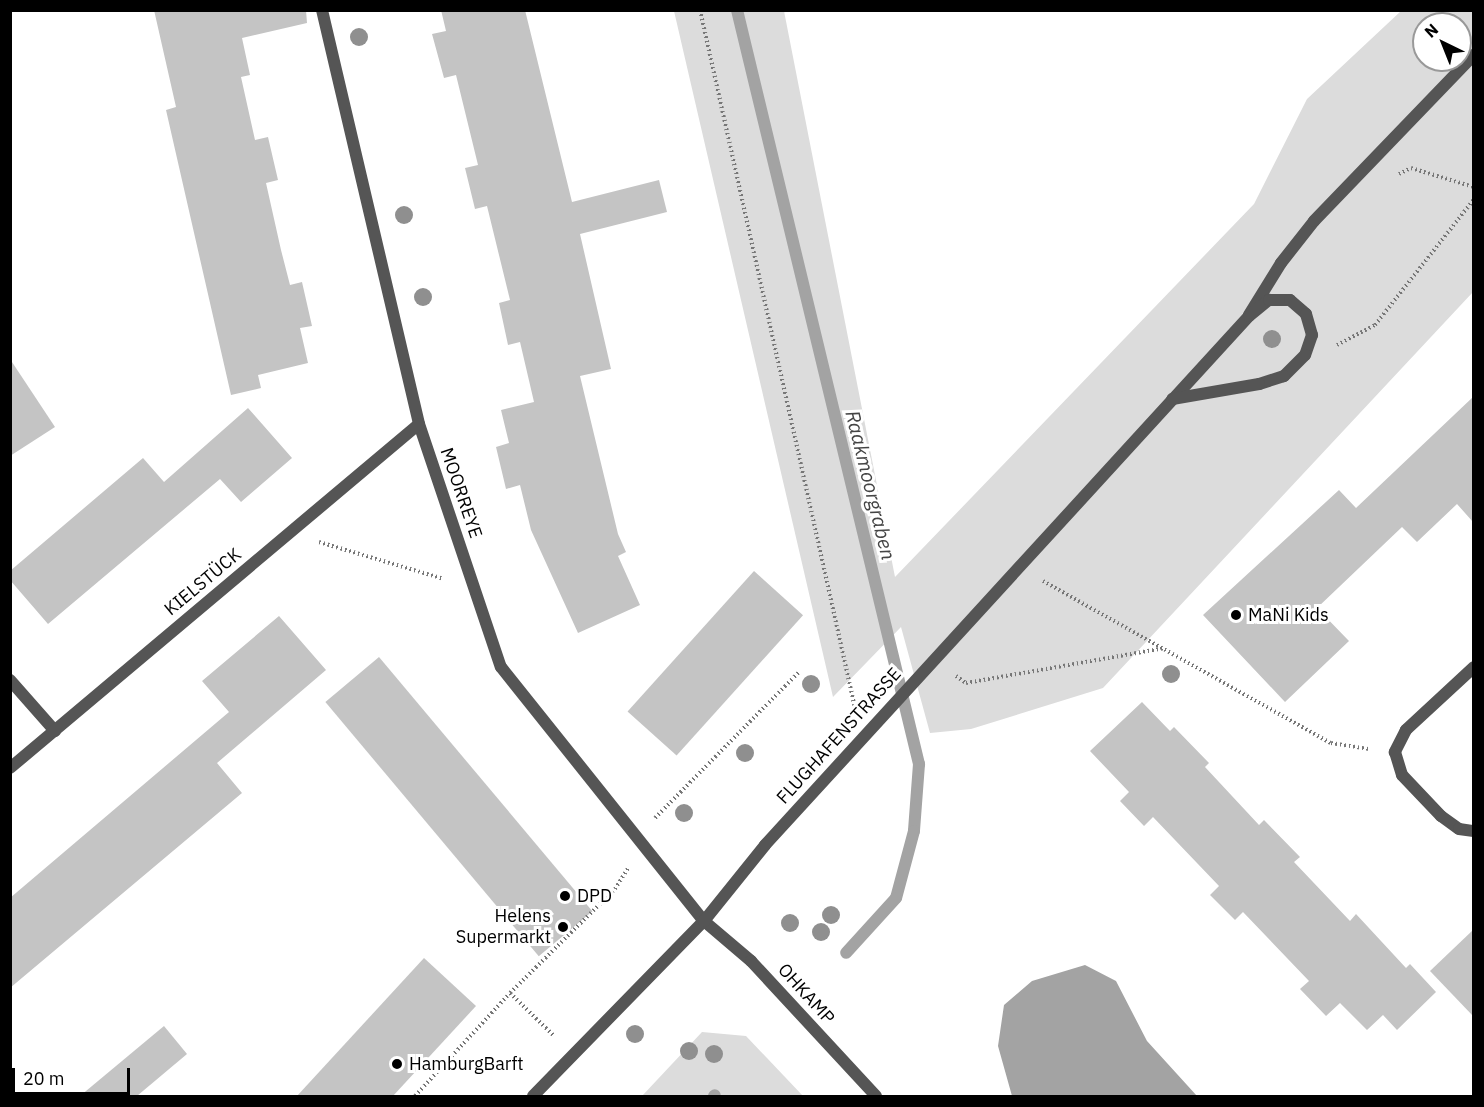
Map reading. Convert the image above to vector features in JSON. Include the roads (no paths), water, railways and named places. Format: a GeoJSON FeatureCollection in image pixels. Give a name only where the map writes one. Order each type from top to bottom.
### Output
{"type":"FeatureCollection","features":[{"type":"Feature","properties":{"kind":"street","name":"MOORREYE"},"geometry":{"type":"LineString","coordinates":[[322,10],[419,424],[501,667],[704,921]]}},
{"type":"Feature","properties":{"kind":"street"},"geometry":{"type":"LineString","coordinates":[[1249,316],[1281,263],[1314,221],[1473,55]]}},
{"type":"Feature","properties":{"kind":"street","name":"FLUGHAFENSTRASSE"},"geometry":{"type":"LineString","coordinates":[[533,1096],[704,921],[765,845],[1018,567],[1172,399],[1249,316],[1269,300],[1290,300],[1306,314],[1312,335],[1305,355],[1284,376],[1259,384],[1172,399]]}},
{"type":"Feature","properties":{"kind":"street","name":"KIELSTÜCK"},"geometry":{"type":"LineString","coordinates":[[10,768],[419,424]]}},
{"type":"Feature","properties":{"kind":"street"},"geometry":{"type":"LineString","coordinates":[[1473,667],[1407,730],[1395,752],[1402,775],[1441,816],[1459,830],[1473,831]]}},
{"type":"Feature","properties":{"kind":"street"},"geometry":{"type":"LineString","coordinates":[[10,680],[55,731]]}},
{"type":"Feature","properties":{"kind":"street","name":"OHKAMP"},"geometry":{"type":"LineString","coordinates":[[704,921],[751,962],[876,1096]]}},
{"type":"Feature","properties":{"kind":"waterway","name":"Raakmoorgraben"},"geometry":{"type":"LineString","coordinates":[[737,10],[919,764],[914,831],[896,898],[846,953]]}},
{"type":"Feature","properties":{"kind":"place","name":"MaNi Kids"},"geometry":{"type":"Point","coordinates":[1236,615]}},
{"type":"Feature","properties":{"kind":"place","name":"DPD"},"geometry":{"type":"Point","coordinates":[565,896]}},
{"type":"Feature","properties":{"kind":"place","name":"Helens Supermarkt"},"geometry":{"type":"Point","coordinates":[563,927]}},
{"type":"Feature","properties":{"kind":"place","name":"HamburgBarft"},"geometry":{"type":"Point","coordinates":[397,1064]}}]}
